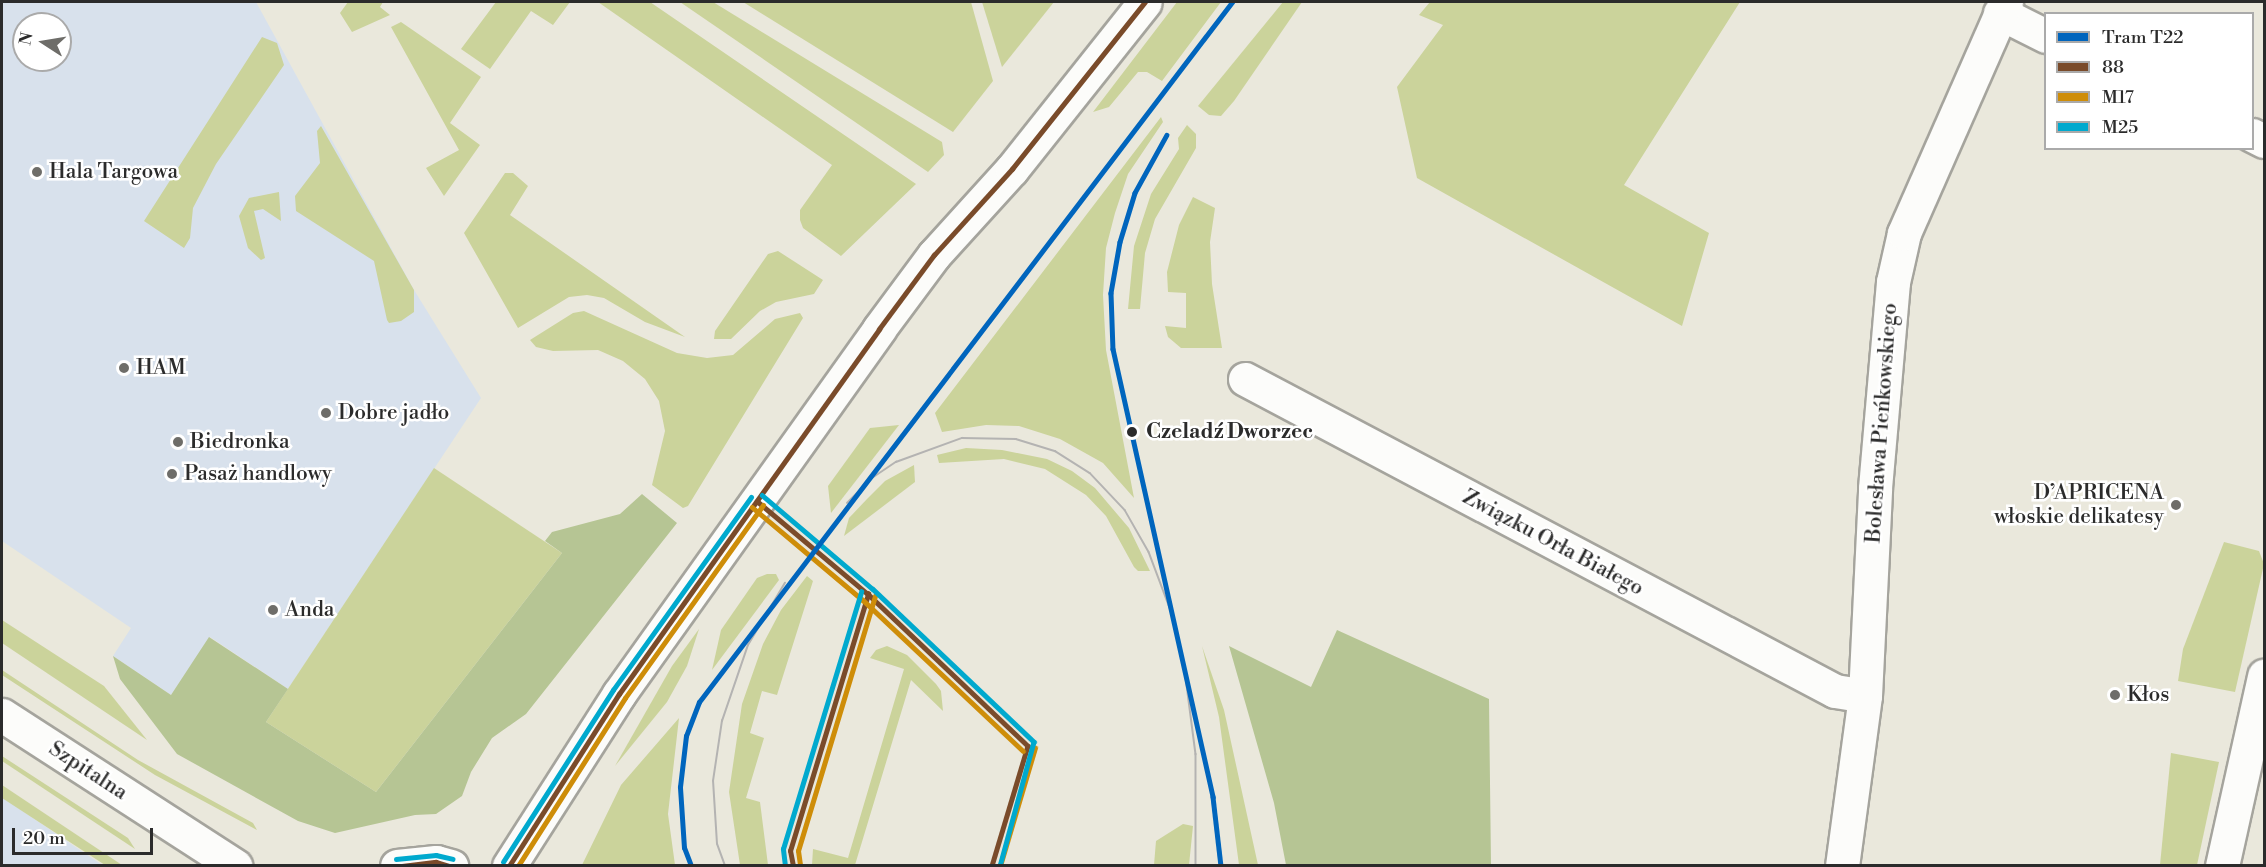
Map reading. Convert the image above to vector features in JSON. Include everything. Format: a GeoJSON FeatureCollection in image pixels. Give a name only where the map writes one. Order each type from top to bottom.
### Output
{"type":"FeatureCollection","features":[{"type":"Feature","properties":{"kind":"street"},"geometry":{"type":"LineString","coordinates":[[509,866],[619,694],[879,329],[934,255],[1012,169],[1145,2]]}},
{"type":"Feature","properties":{"kind":"street"},"geometry":{"type":"LineString","coordinates":[[2003,7],[2044,35]]}},
{"type":"Feature","properties":{"kind":"street","name":"Bolesława Pieńkowskiego"},"geometry":{"type":"LineString","coordinates":[[1842,866],[1864,696],[1875,488],[1893,282],[1904,233],[2003,7]]}},
{"type":"Feature","properties":{"kind":"street","name":"Związku Orła Białego"},"geometry":{"type":"LineString","coordinates":[[1245,379],[1835,691],[1864,696]]}},
{"type":"Feature","properties":{"kind":"street"},"geometry":{"type":"LineString","coordinates":[[2222,866],[2265,676]]}},
{"type":"Feature","properties":{"kind":"street","name":"Szpitalna"},"geometry":{"type":"LineString","coordinates":[[2,715],[235,866]]}},
{"type":"Feature","properties":{"kind":"street"},"geometry":{"type":"LineString","coordinates":[[397,866],[436,862],[451,866]]}},
{"type":"Feature","properties":{"kind":"shaded area"},"geometry":{"type":"Polygon","coordinates":[[[2,2],[256,2],[414,290],[481,398],[288,689],[210,637],[171,695],[113,656],[131,628],[2,541],[2,2]]]}},
{"type":"Feature","properties":{"kind":"shaded area"},"geometry":{"type":"Polygon","coordinates":[[[2,797],[102,865],[2,865],[2,797]]]}},
{"type":"Feature","properties":{"kind":"green space"},"geometry":{"type":"Polygon","coordinates":[[[348,2],[383,2],[380,7],[390,15],[352,32],[340,13],[348,2]]]}},
{"type":"Feature","properties":{"kind":"green space"},"geometry":{"type":"Polygon","coordinates":[[[496,2],[570,2],[553,25],[531,11],[490,69],[461,49],[496,2]]]}},
{"type":"Feature","properties":{"kind":"green space"},"geometry":{"type":"Polygon","coordinates":[[[598,2],[650,2],[916,184],[841,256],[803,228],[800,220],[800,210],[832,165],[598,2]]]}},
{"type":"Feature","properties":{"kind":"green space"},"geometry":{"type":"Polygon","coordinates":[[[680,2],[713,2],[942,142],[944,155],[928,172],[680,2]]]}},
{"type":"Feature","properties":{"kind":"green space"},"geometry":{"type":"Polygon","coordinates":[[[743,2],[971,2],[993,81],[953,132],[743,2]]]}},
{"type":"Feature","properties":{"kind":"green space"},"geometry":{"type":"Polygon","coordinates":[[[982,2],[1054,2],[1002,67],[982,2]]]}},
{"type":"Feature","properties":{"kind":"green space"},"geometry":{"type":"Polygon","coordinates":[[[1177,2],[1221,2],[1162,81],[1147,72],[1138,72],[1109,107],[1093,112],[1177,2]]]}},
{"type":"Feature","properties":{"kind":"green space"},"geometry":{"type":"Polygon","coordinates":[[[1283,2],[1302,2],[1234,101],[1221,116],[1209,115],[1198,106],[1283,2]]]}},
{"type":"Feature","properties":{"kind":"green space"},"geometry":{"type":"Polygon","coordinates":[[[1430,2],[1740,2],[1624,185],[1709,233],[1682,326],[1417,178],[1397,87],[1443,25],[1419,15],[1430,2]]]}},
{"type":"Feature","properties":{"kind":"green space"},"geometry":{"type":"Polygon","coordinates":[[[401,22],[481,77],[450,123],[480,145],[444,196],[426,168],[459,150],[391,27],[401,22]]]}},
{"type":"Feature","properties":{"kind":"green space"},"geometry":{"type":"Polygon","coordinates":[[[262,37],[277,43],[284,65],[216,164],[193,208],[190,238],[184,248],[144,221],[262,37]]]}},
{"type":"Feature","properties":{"kind":"green space"},"geometry":{"type":"Polygon","coordinates":[[[1161,117],[1163,122],[1128,174],[1106,248],[1103,295],[1106,350],[1134,498],[1103,463],[1060,439],[1019,426],[986,425],[942,432],[935,413],[1161,117]]]}},
{"type":"Feature","properties":{"kind":"green space"},"geometry":{"type":"Polygon","coordinates":[[[1187,125],[1196,134],[1196,148],[1155,219],[1145,253],[1140,309],[1128,309],[1134,246],[1151,194],[1179,149],[1178,138],[1187,125]]]}},
{"type":"Feature","properties":{"kind":"green space"},"geometry":{"type":"Polygon","coordinates":[[[321,126],[414,290],[414,312],[401,321],[389,323],[387,320],[374,261],[296,211],[295,196],[320,163],[317,131],[321,126]]]}},
{"type":"Feature","properties":{"kind":"green space"},"geometry":{"type":"Polygon","coordinates":[[[505,173],[513,173],[528,186],[510,215],[685,337],[645,322],[604,298],[587,295],[569,297],[518,328],[464,233],[505,173]]]}},
{"type":"Feature","properties":{"kind":"green space"},"geometry":{"type":"Polygon","coordinates":[[[279,192],[281,221],[263,209],[254,211],[265,258],[261,260],[248,248],[239,216],[249,198],[279,192]]]}},
{"type":"Feature","properties":{"kind":"green space"},"geometry":{"type":"Polygon","coordinates":[[[1193,197],[1215,208],[1210,242],[1212,284],[1222,348],[1181,348],[1168,337],[1165,326],[1186,328],[1186,293],[1168,292],[1167,272],[1179,225],[1193,197]]]}},
{"type":"Feature","properties":{"kind":"green space"},"geometry":{"type":"Polygon","coordinates":[[[778,251],[823,280],[814,294],[776,302],[760,311],[731,339],[714,339],[715,331],[768,254],[778,251]]]}},
{"type":"Feature","properties":{"kind":"green space"},"geometry":{"type":"Polygon","coordinates":[[[584,311],[677,353],[707,358],[733,355],[775,319],[800,313],[803,318],[688,506],[683,508],[652,485],[665,431],[659,401],[645,379],[623,361],[598,350],[553,351],[536,347],[530,340],[573,313],[584,311]]]}},
{"type":"Feature","properties":{"kind":"green space"},"geometry":{"type":"Polygon","coordinates":[[[899,425],[831,513],[828,486],[870,428],[899,425]]]}},
{"type":"Feature","properties":{"kind":"green space"},"geometry":{"type":"Polygon","coordinates":[[[966,448],[1002,450],[1047,459],[1072,471],[1095,488],[1129,528],[1150,571],[1138,571],[1134,567],[1106,516],[1086,495],[1045,469],[1004,459],[939,463],[937,455],[966,448]]]}},
{"type":"Feature","properties":{"kind":"green space"},"geometry":{"type":"Polygon","coordinates":[[[914,465],[915,482],[844,536],[849,518],[867,499],[885,481],[914,465]]]}},
{"type":"Feature","properties":{"kind":"green space"},"geometry":{"type":"Polygon","coordinates":[[[434,468],[562,553],[376,792],[266,722],[434,468]]]}},
{"type":"Feature","properties":{"kind":"green space"},"geometry":{"type":"Polygon","coordinates":[[[642,494],[677,523],[526,714],[492,738],[471,772],[462,796],[436,814],[415,815],[335,833],[298,821],[177,754],[120,679],[113,656],[171,695],[209,637],[288,689],[266,722],[376,792],[562,553],[545,541],[552,532],[620,514],[642,494]]]}},
{"type":"Feature","properties":{"kind":"green space"},"geometry":{"type":"Polygon","coordinates":[[[2224,542],[2259,551],[2264,564],[2235,692],[2178,681],[2183,649],[2224,542]]]}},
{"type":"Feature","properties":{"kind":"green space"},"geometry":{"type":"Polygon","coordinates":[[[767,574],[776,574],[779,580],[712,670],[721,630],[757,578],[767,574]]]}},
{"type":"Feature","properties":{"kind":"green space"},"geometry":{"type":"Polygon","coordinates":[[[807,576],[813,581],[777,695],[762,691],[750,733],[764,738],[746,798],[760,802],[768,865],[740,865],[729,792],[742,704],[763,644],[781,610],[807,576]]]}},
{"type":"Feature","properties":{"kind":"green space"},"geometry":{"type":"Polygon","coordinates":[[[2,620],[104,686],[147,740],[2,643],[2,620]]]}},
{"type":"Feature","properties":{"kind":"green space"},"geometry":{"type":"Polygon","coordinates":[[[699,629],[687,666],[667,702],[615,766],[672,666],[699,629]]]}},
{"type":"Feature","properties":{"kind":"green space"},"geometry":{"type":"Polygon","coordinates":[[[1337,630],[1489,699],[1491,865],[1286,865],[1274,803],[1229,646],[1311,687],[1337,630]]]}},
{"type":"Feature","properties":{"kind":"green space"},"geometry":{"type":"Polygon","coordinates":[[[887,646],[907,655],[936,684],[941,691],[943,711],[911,680],[855,865],[812,865],[813,849],[848,858],[904,669],[870,658],[876,650],[887,646]]]}},
{"type":"Feature","properties":{"kind":"green space"},"geometry":{"type":"Polygon","coordinates":[[[1202,646],[1224,710],[1258,865],[1239,865],[1219,717],[1202,646]]]}},
{"type":"Feature","properties":{"kind":"green space"},"geometry":{"type":"Polygon","coordinates":[[[2,670],[138,760],[253,823],[257,830],[155,775],[2,675],[2,670]]]}},
{"type":"Feature","properties":{"kind":"green space"},"geometry":{"type":"Polygon","coordinates":[[[679,718],[668,814],[675,865],[582,865],[621,785],[679,718]]]}},
{"type":"Feature","properties":{"kind":"green space"},"geometry":{"type":"Polygon","coordinates":[[[2171,753],[2219,762],[2197,865],[2160,865],[2171,753]]]}},
{"type":"Feature","properties":{"kind":"green space"},"geometry":{"type":"Polygon","coordinates":[[[2,756],[128,838],[135,849],[2,761],[2,756]]]}},
{"type":"Feature","properties":{"kind":"green space"},"geometry":{"type":"Polygon","coordinates":[[[2,785],[122,865],[105,865],[2,798],[2,785]]]}},
{"type":"Feature","properties":{"kind":"green space"},"geometry":{"type":"Polygon","coordinates":[[[1183,824],[1193,826],[1189,865],[1154,865],[1156,841],[1183,824]]]}},
{"type":"Feature","properties":{"kind":"tram line","name":"T22"},"geometry":{"type":"LineString","coordinates":[[691,866],[684,848],[680,787],[686,736],[699,702],[1232,2]]}},
{"type":"Feature","properties":{"kind":"tram line","name":"T22"},"geometry":{"type":"LineString","coordinates":[[1167,135],[1135,193],[1120,242],[1111,293],[1113,349],[1213,797],[1221,866]]}},
{"type":"Feature","properties":{"kind":"tram line"},"geometry":{"type":"LineString","coordinates":[[847,503],[872,478],[896,462],[962,438],[1016,439],[1055,451],[1090,473],[1125,510],[1149,552],[1175,621]]}},
{"type":"Feature","properties":{"kind":"tram line"},"geometry":{"type":"LineString","coordinates":[[725,866],[717,844],[713,781],[722,721],[748,645],[785,583]]}},
{"type":"Feature","properties":{"kind":"tram line"},"geometry":{"type":"LineString","coordinates":[[1184,662],[1196,754],[1196,866]]}},
{"type":"Feature","properties":{"kind":"transit line","name":"88"},"geometry":{"type":"LineString","coordinates":[[509,866],[619,694],[879,329],[934,255],[1012,169],[1145,2]]}},
{"type":"Feature","properties":{"kind":"transit line","name":"M25"},"geometry":{"type":"LineString","coordinates":[[762,495],[873,589],[1034,742],[1000,866]]}},
{"type":"Feature","properties":{"kind":"transit line","name":"M25"},"geometry":{"type":"LineString","coordinates":[[503,862],[613,690],[751,497]]}},
{"type":"Feature","properties":{"kind":"transit line","name":"88"},"geometry":{"type":"LineString","coordinates":[[757,501],[868,594],[1028,746],[992,866]]}},
{"type":"Feature","properties":{"kind":"transit line","name":"M17"},"geometry":{"type":"LineString","coordinates":[[518,866],[625,698],[763,505]]}},
{"type":"Feature","properties":{"kind":"transit line","name":"M17"},"geometry":{"type":"LineString","coordinates":[[752,507],[863,600],[1023,751]]}},
{"type":"Feature","properties":{"kind":"transit line","name":"M25"},"geometry":{"type":"LineString","coordinates":[[785,866],[783,849],[861,592]]}},
{"type":"Feature","properties":{"kind":"transit line","name":"88"},"geometry":{"type":"LineString","coordinates":[[793,866],[790,851],[868,594]]}},
{"type":"Feature","properties":{"kind":"transit line","name":"M17"},"geometry":{"type":"LineString","coordinates":[[800,865],[798,851],[875,596]]}},
{"type":"Feature","properties":{"kind":"transit line","name":"M17"},"geometry":{"type":"LineString","coordinates":[[1000,866],[1035,748]]}},
{"type":"Feature","properties":{"kind":"transit line","name":"M25"},"geometry":{"type":"LineString","coordinates":[[396,859],[436,855],[453,859]]}},
{"type":"Feature","properties":{"kind":"transit line","name":"88"},"geometry":{"type":"LineString","coordinates":[[402,866],[436,862],[449,866]]}},
{"type":"Feature","properties":{"kind":"place","name":"Hala Targowa"},"geometry":{"type":"Point","coordinates":[37,172]}},
{"type":"Feature","properties":{"kind":"place","name":"HAM"},"geometry":{"type":"Point","coordinates":[124,368]}},
{"type":"Feature","properties":{"kind":"place","name":"Dobre jadło"},"geometry":{"type":"Point","coordinates":[326,413]}},
{"type":"Feature","properties":{"kind":"place","name":"Czeladź Dworzec"},"geometry":{"type":"Point","coordinates":[1132,432]}},
{"type":"Feature","properties":{"kind":"place","name":"Biedronka"},"geometry":{"type":"Point","coordinates":[178,442]}},
{"type":"Feature","properties":{"kind":"place","name":"Pasaż handlowy"},"geometry":{"type":"Point","coordinates":[172,474]}},
{"type":"Feature","properties":{"kind":"place","name":"D’APRICENA włoskie delikatesy"},"geometry":{"type":"Point","coordinates":[2176,505]}},
{"type":"Feature","properties":{"kind":"place","name":"Anda"},"geometry":{"type":"Point","coordinates":[273,610]}},
{"type":"Feature","properties":{"kind":"place","name":"Kłos"},"geometry":{"type":"Point","coordinates":[2115,695]}}]}
